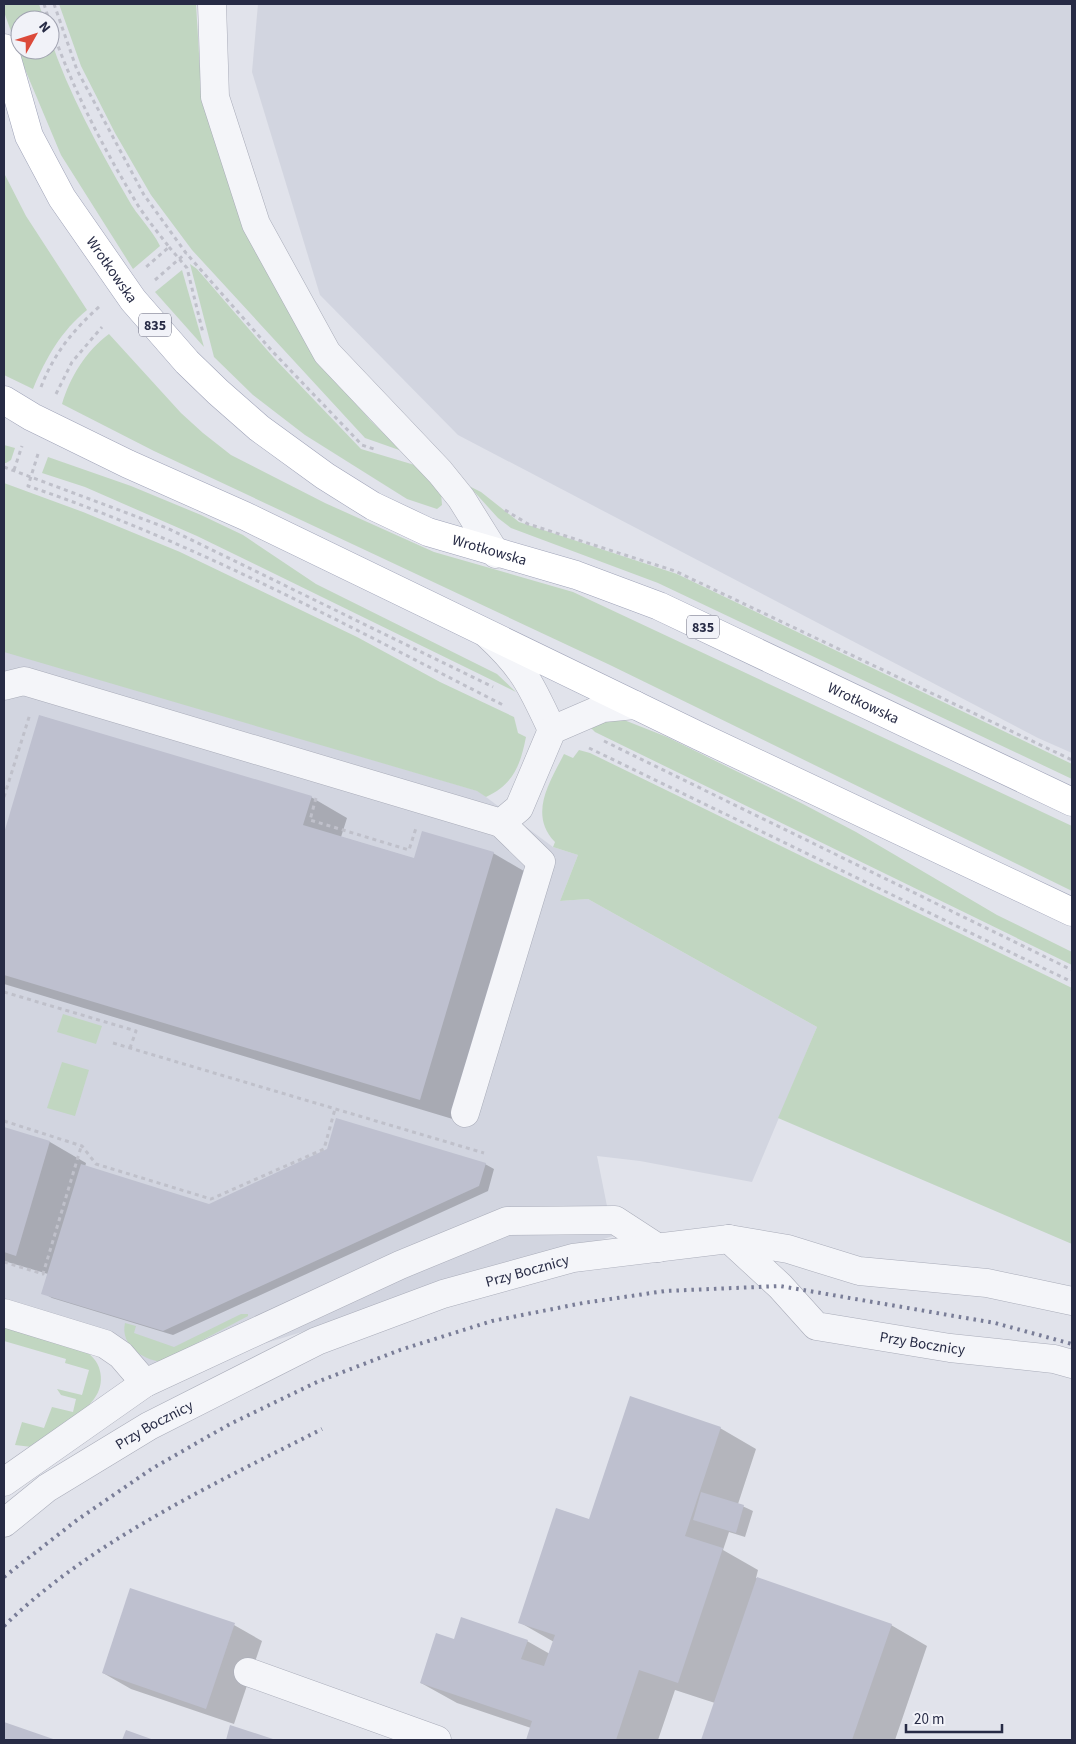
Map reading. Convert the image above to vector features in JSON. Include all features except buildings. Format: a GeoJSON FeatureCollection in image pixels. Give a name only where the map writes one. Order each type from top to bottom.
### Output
{"type":"FeatureCollection","features":[{"type":"Feature","properties":{"kind":"main road","name":"835"},"geometry":{"type":"LineString","coordinates":[[4,48],[29,136]]}},
{"type":"Feature","properties":{"kind":"main road","name":"Wrotkowska"},"geometry":{"type":"LineString","coordinates":[[29,136],[62,198],[133,300],[186,362],[258,428],[325,476],[374,506],[428,532],[496,554],[576,575],[660,606],[1072,802]]}},
{"type":"Feature","properties":{"kind":"main road"},"geometry":{"type":"LineString","coordinates":[[4,400],[32,417],[245,516],[635,705],[1072,912]]}},
{"type":"Feature","properties":{"kind":"street"},"geometry":{"type":"LineString","coordinates":[[212,4],[216,97],[256,224],[327,353],[440,472],[461,498],[496,554]]}},
{"type":"Feature","properties":{"kind":"street"},"geometry":{"type":"LineString","coordinates":[[4,95],[29,136]]}},
{"type":"Feature","properties":{"kind":"street"},"geometry":{"type":"LineString","coordinates":[[4,414],[32,417]]}},
{"type":"Feature","properties":{"kind":"street"},"geometry":{"type":"LineString","coordinates":[[486,633],[509,654],[526,675],[552,730]]}},
{"type":"Feature","properties":{"kind":"street"},"geometry":{"type":"LineString","coordinates":[[4,686],[24,682],[501,824],[541,862],[465,1113]]}},
{"type":"Feature","properties":{"kind":"street"},"geometry":{"type":"LineString","coordinates":[[501,824],[519,808],[552,730],[603,708],[635,705]]}},
{"type":"Feature","properties":{"kind":"street"},"geometry":{"type":"LineString","coordinates":[[4,1482],[145,1383],[400,1264],[507,1221],[615,1220],[658,1248]]}},
{"type":"Feature","properties":{"kind":"street"},"geometry":{"type":"LineString","coordinates":[[729,1239],[788,1249],[859,1271],[987,1283],[1072,1301]]}},
{"type":"Feature","properties":{"kind":"street","name":"Przy Bocznicy"},"geometry":{"type":"LineString","coordinates":[[4,1523],[47,1488],[148,1426],[318,1340],[443,1294],[573,1258],[729,1239],[780,1286],[816,1326],[950,1348],[1054,1359],[1072,1364]]}},
{"type":"Feature","properties":{"kind":"street"},"geometry":{"type":"LineString","coordinates":[[4,1313],[105,1344],[121,1355],[145,1383]]}},
{"type":"Feature","properties":{"kind":"street"},"geometry":{"type":"LineString","coordinates":[[248,1672],[437,1740]]}},
{"type":"Feature","properties":{"kind":"path"},"geometry":{"type":"LineString","coordinates":[[54,4],[77,70],[106,126],[144,195],[186,253],[273,352],[362,445],[381,450]]}},
{"type":"Feature","properties":{"kind":"path"},"geometry":{"type":"LineString","coordinates":[[60,52],[66,69],[91,120],[134,198],[169,247],[187,268],[204,335]]}},
{"type":"Feature","properties":{"kind":"path"},"geometry":{"type":"LineString","coordinates":[[139,273],[169,247]]}},
{"type":"Feature","properties":{"kind":"path"},"geometry":{"type":"LineString","coordinates":[[149,285],[186,253]]}},
{"type":"Feature","properties":{"kind":"path"},"geometry":{"type":"LineString","coordinates":[[40,392],[49,367],[60,348],[92,314]]}},
{"type":"Feature","properties":{"kind":"path"},"geometry":{"type":"LineString","coordinates":[[54,399],[72,362],[102,327]]}},
{"type":"Feature","properties":{"kind":"path"},"geometry":{"type":"LineString","coordinates":[[4,467],[14,470],[21,449]]}},
{"type":"Feature","properties":{"kind":"path"},"geometry":{"type":"LineString","coordinates":[[28,486],[38,454]]}},
{"type":"Feature","properties":{"kind":"path"},"geometry":{"type":"LineString","coordinates":[[502,508],[528,524],[675,570],[1072,760]]}},
{"type":"Feature","properties":{"kind":"path"},"geometry":{"type":"LineString","coordinates":[[4,797],[33,705]]}},
{"type":"Feature","properties":{"kind":"path"},"geometry":{"type":"LineString","coordinates":[[319,790],[310,820],[409,850],[417,822]]}},
{"type":"Feature","properties":{"kind":"path"},"geometry":{"type":"LineString","coordinates":[[4,992],[136,1031],[130,1048]]}},
{"type":"Feature","properties":{"kind":"path"},"geometry":{"type":"LineString","coordinates":[[113,1043],[484,1153]]}},
{"type":"Feature","properties":{"kind":"path"},"geometry":{"type":"LineString","coordinates":[[4,1121],[82,1146],[96,1164],[211,1199],[324,1149],[335,1109]]}},
{"type":"Feature","properties":{"kind":"path"},"geometry":{"type":"LineString","coordinates":[[4,1262],[43,1274],[82,1146]]}},
{"type":"Feature","properties":{"kind":"shaded area"},"geometry":{"type":"Polygon","coordinates":[[[258,4],[1072,4],[1072,753],[1038,738],[458,435],[320,295],[252,72],[258,4]]]}},
{"type":"Feature","properties":{"kind":"shaded area"},"geometry":{"type":"Polygon","coordinates":[[[4,651],[478,791],[553,847],[578,855],[560,901],[588,899],[817,1027],[752,1182],[640,1161],[597,1156],[613,1236],[247,1349],[140,1396],[118,1365],[99,1352],[4,1322],[4,651]]]}},
{"type":"Feature","properties":{"kind":"green space"},"geometry":{"type":"Polygon","coordinates":[[[4,4],[39,4],[41,10],[10,10],[10,28],[4,12],[4,4]]]}},
{"type":"Feature","properties":{"kind":"green space"},"geometry":{"type":"Polygon","coordinates":[[[59,4],[196,4],[202,103],[247,229],[321,362],[370,420],[402,451],[365,438],[192,250],[151,195],[115,133],[81,66],[59,4]]]}},
{"type":"Feature","properties":{"kind":"green space"},"geometry":{"type":"Polygon","coordinates":[[[21,60],[58,60],[75,100],[95,140],[132,205],[160,246],[133,269],[61,155],[21,60]]]}},
{"type":"Feature","properties":{"kind":"green space"},"geometry":{"type":"Polygon","coordinates":[[[4,173],[26,216],[87,310],[69,327],[55,346],[33,389],[4,375],[4,173]]]}},
{"type":"Feature","properties":{"kind":"green space"},"geometry":{"type":"Polygon","coordinates":[[[190,264],[197,269],[274,358],[361,449],[418,466],[441,493],[442,505],[437,509],[407,499],[305,435],[253,395],[214,357],[190,264]]]}},
{"type":"Feature","properties":{"kind":"green space"},"geometry":{"type":"Polygon","coordinates":[[[182,270],[204,347],[155,292],[182,270]]]}},
{"type":"Feature","properties":{"kind":"green space"},"geometry":{"type":"Polygon","coordinates":[[[109,334],[181,413],[231,455],[325,503],[434,552],[573,592],[1072,826],[1072,891],[610,665],[154,451],[62,404],[74,374],[86,356],[109,334]]]}},
{"type":"Feature","properties":{"kind":"green space"},"geometry":{"type":"Polygon","coordinates":[[[4,445],[15,448],[11,460],[6,463],[4,463],[4,445]]]}},
{"type":"Feature","properties":{"kind":"green space"},"geometry":{"type":"Polygon","coordinates":[[[48,457],[131,486],[243,535],[316,584],[497,674],[516,692],[197,536],[85,487],[42,473],[48,457]]]}},
{"type":"Feature","properties":{"kind":"green space"},"geometry":{"type":"Polygon","coordinates":[[[4,483],[83,512],[180,552],[357,637],[440,682],[514,717],[518,733],[526,737],[518,766],[503,786],[486,797],[477,791],[4,652],[4,483]]]}},
{"type":"Feature","properties":{"kind":"green space"},"geometry":{"type":"Polygon","coordinates":[[[469,486],[481,492],[519,522],[677,574],[1072,764],[1072,779],[658,583],[511,528],[498,518],[469,486]]]}},
{"type":"Feature","properties":{"kind":"green space"},"geometry":{"type":"Polygon","coordinates":[[[619,718],[667,737],[856,832],[997,915],[1072,952],[1072,965],[595,732],[587,724],[619,718]]]}},
{"type":"Feature","properties":{"kind":"green space"},"geometry":{"type":"Polygon","coordinates":[[[579,750],[590,753],[1072,988],[1072,1244],[778,1118],[817,1027],[588,899],[560,901],[578,855],[553,847],[555,842],[547,831],[542,809],[548,787],[564,754],[573,758],[579,750]]]}},
{"type":"Feature","properties":{"kind":"green space"},"geometry":{"type":"Polygon","coordinates":[[[63,1014],[102,1026],[96,1044],[57,1032],[63,1014]]]}},
{"type":"Feature","properties":{"kind":"green space"},"geometry":{"type":"Polygon","coordinates":[[[62,1062],[89,1070],[75,1116],[47,1108],[62,1062]]]}},
{"type":"Feature","properties":{"kind":"green space"},"geometry":{"type":"Polygon","coordinates":[[[241,1314],[248,1314],[248,1316],[161,1362],[147,1358],[134,1350],[129,1344],[124,1331],[125,1323],[136,1326],[134,1333],[174,1347],[241,1314]]]}},
{"type":"Feature","properties":{"kind":"green space"},"geometry":{"type":"Polygon","coordinates":[[[4,1326],[86,1352],[96,1361],[99,1367],[100,1387],[89,1405],[65,1425],[32,1447],[15,1445],[22,1422],[44,1428],[52,1407],[73,1412],[76,1399],[61,1395],[57,1389],[82,1395],[89,1370],[65,1363],[66,1359],[4,1341],[4,1326]]]}},
{"type":"Feature","properties":{"kind":"railway"},"geometry":{"type":"LineString","coordinates":[[4,1577],[77,1520],[153,1468],[230,1424],[317,1382],[400,1350],[492,1321],[583,1303],[665,1291],[780,1286],[995,1323],[1072,1344]]}},
{"type":"Feature","properties":{"kind":"railway"},"geometry":{"type":"LineString","coordinates":[[4,1626],[38,1595],[114,1541],[197,1493],[322,1429]]}}]}
